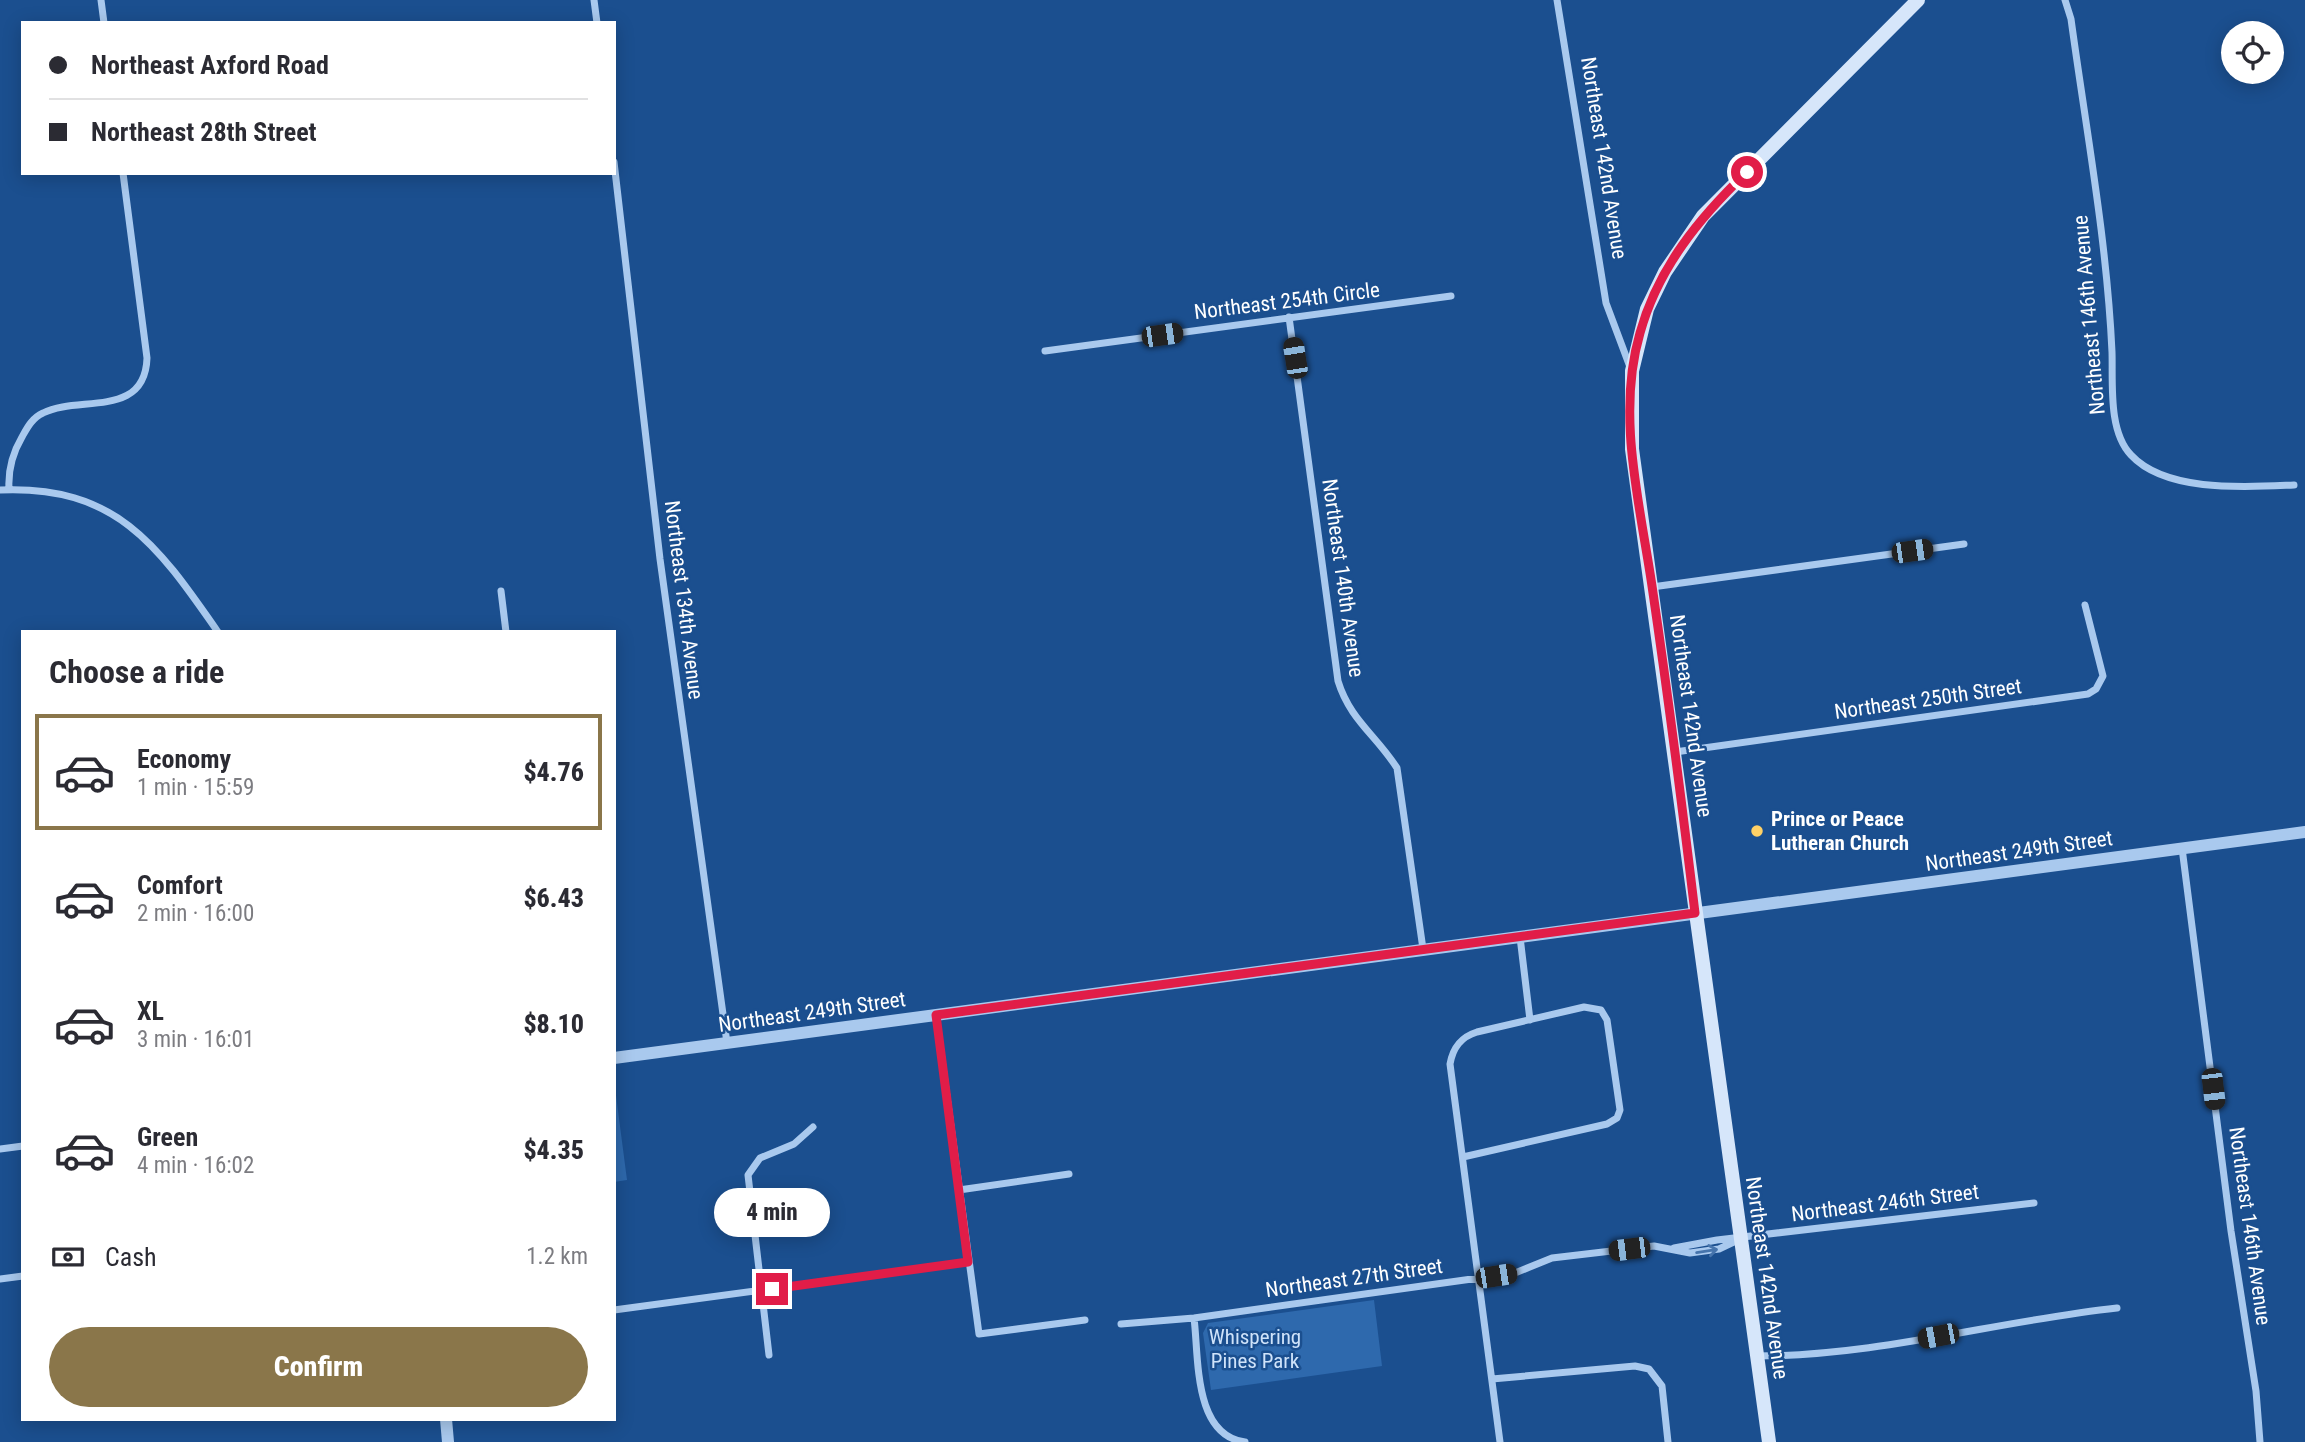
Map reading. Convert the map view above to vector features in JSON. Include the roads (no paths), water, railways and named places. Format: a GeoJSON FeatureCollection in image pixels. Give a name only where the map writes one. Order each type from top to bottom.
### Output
{"type":"FeatureCollection","features":[{"type":"Feature","properties":{"kind":"main road"},"geometry":{"type":"LineString","coordinates":[[1632,371],[1647,309],[1665,272],[1703,216],[1910,4]]}},
{"type":"Feature","properties":{"kind":"main road","name":"Northeast 142nd Avenue"},"geometry":{"type":"LineString","coordinates":[[1632,371],[1632,449],[1769,1442]]}},
{"type":"Feature","properties":{"kind":"street"},"geometry":{"type":"LineString","coordinates":[[101,0],[104,21]]}},
{"type":"Feature","properties":{"kind":"street"},"geometry":{"type":"LineString","coordinates":[[594,0],[597,21]]}},
{"type":"Feature","properties":{"kind":"street","name":"Northeast 142nd Avenue"},"geometry":{"type":"LineString","coordinates":[[1557,0],[1606,303],[1632,371]]}},
{"type":"Feature","properties":{"kind":"street","name":"Northeast 146th Avenue"},"geometry":{"type":"LineString","coordinates":[[2065,0],[2071,19],[2110,315],[2114,395],[2121,442],[2143,466],[2182,480],[2217,486],[2294,485]]}},
{"type":"Feature","properties":{"kind":"street"},"geometry":{"type":"LineString","coordinates":[[123,175],[147,358],[144,377],[124,397],[50,410],[37,416],[14,451],[4,490],[51,493],[92,503],[133,527],[168,560],[217,630]]}},
{"type":"Feature","properties":{"kind":"street","name":"Northeast 134th Avenue"},"geometry":{"type":"LineString","coordinates":[[616,175],[660,559],[727,1043]]}},
{"type":"Feature","properties":{"kind":"street","name":"Northeast 254th Circle"},"geometry":{"type":"LineString","coordinates":[[1045,351],[1451,296]]}},
{"type":"Feature","properties":{"kind":"street","name":"Northeast 140th Avenue"},"geometry":{"type":"LineString","coordinates":[[1289,317],[1338,681],[1344,701],[1355,719],[1384,748],[1397,768],[1423,949]]}},
{"type":"Feature","properties":{"kind":"street"},"geometry":{"type":"LineString","coordinates":[[1652,587],[1964,544]]}},
{"type":"Feature","properties":{"kind":"street"},"geometry":{"type":"LineString","coordinates":[[501,591],[506,630]]}},
{"type":"Feature","properties":{"kind":"street","name":"Northeast 250th Street"},"geometry":{"type":"LineString","coordinates":[[1675,752],[2088,694],[2096,689],[2103,676],[2085,605]]}},
{"type":"Feature","properties":{"kind":"street","name":"Northeast 249th Street"},"geometry":{"type":"LineString","coordinates":[[616,1058],[2305,832]]}},
{"type":"Feature","properties":{"kind":"street","name":"Northeast 146th Avenue"},"geometry":{"type":"LineString","coordinates":[[2182,848],[2231,1231],[2256,1391],[2260,1442]]}},
{"type":"Feature","properties":{"kind":"street"},"geometry":{"type":"LineString","coordinates":[[1520,936],[1530,1020]]}},
{"type":"Feature","properties":{"kind":"street"},"geometry":{"type":"LineString","coordinates":[[1463,1157],[1607,1125],[1618,1118],[1620,1110],[1606,1020],[1596,1008],[1469,1035],[1455,1047],[1450,1064],[1500,1442]]}},
{"type":"Feature","properties":{"kind":"street"},"geometry":{"type":"LineString","coordinates":[[936,1015],[979,1334],[1085,1320]]}},
{"type":"Feature","properties":{"kind":"street"},"geometry":{"type":"LineString","coordinates":[[769,1354],[750,1170],[760,1158],[794,1144],[813,1127]]}},
{"type":"Feature","properties":{"kind":"street"},"geometry":{"type":"LineString","coordinates":[[0,1149],[21,1146]]}},
{"type":"Feature","properties":{"kind":"street"},"geometry":{"type":"LineString","coordinates":[[959,1190],[1069,1174]]}},
{"type":"Feature","properties":{"kind":"street","name":"Northeast 246th Street"},"geometry":{"type":"LineString","coordinates":[[1740,1239],[2034,1203]]}},
{"type":"Feature","properties":{"kind":"street","name":"Northeast 27th Street"},"geometry":{"type":"LineString","coordinates":[[1121,1325],[1194,1318],[1515,1273],[1552,1258],[1654,1246],[1673,1248],[1740,1239]]}},
{"type":"Feature","properties":{"kind":"street"},"geometry":{"type":"LineString","coordinates":[[616,1310],[968,1262]]}},
{"type":"Feature","properties":{"kind":"street"},"geometry":{"type":"LineString","coordinates":[[0,1279],[21,1276]]}},
{"type":"Feature","properties":{"kind":"street"},"geometry":{"type":"LineString","coordinates":[[1757,1356],[1801,1356],[1889,1345],[2053,1315],[2117,1308]]}},
{"type":"Feature","properties":{"kind":"street"},"geometry":{"type":"LineString","coordinates":[[1194,1318],[1207,1412],[1225,1435],[1245,1442]]}},
{"type":"Feature","properties":{"kind":"street"},"geometry":{"type":"LineString","coordinates":[[1492,1379],[1634,1366],[1655,1374],[1662,1386],[1668,1442]]}},
{"type":"Feature","properties":{"kind":"street"},"geometry":{"type":"LineString","coordinates":[[446,1421],[448,1442]]}},
{"type":"Feature","properties":{"kind":"place","name":"Prince or Peace Lutheran Church"},"geometry":{"type":"Point","coordinates":[1757,831]}},
{"type":"Feature","properties":{"kind":"park label","name":"Whispering Pines Park"},"geometry":{"type":"Point","coordinates":[1255,1349]}}]}
